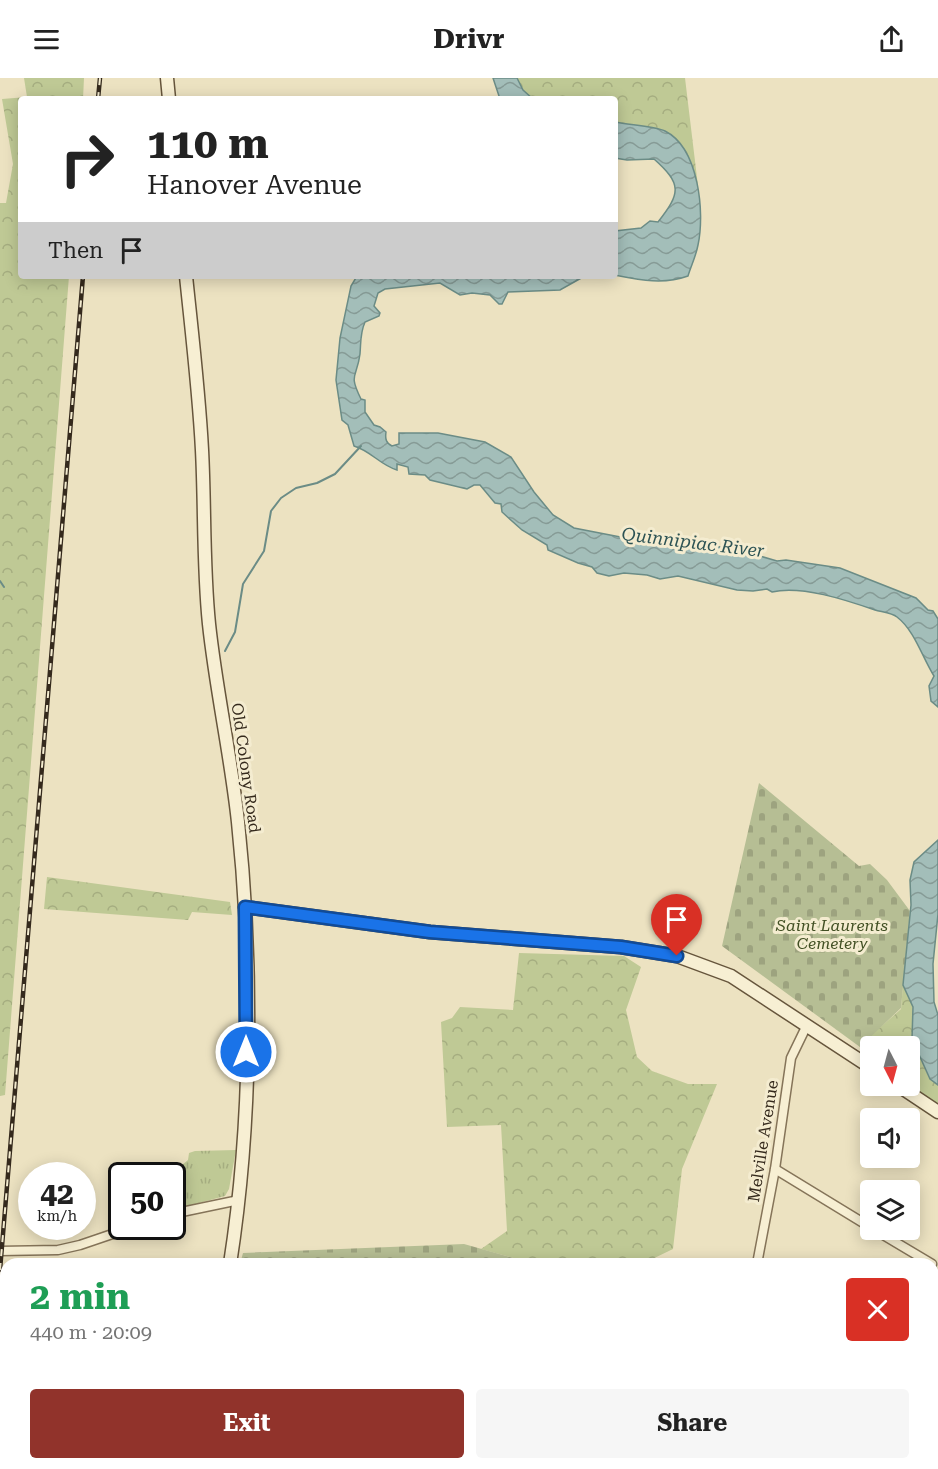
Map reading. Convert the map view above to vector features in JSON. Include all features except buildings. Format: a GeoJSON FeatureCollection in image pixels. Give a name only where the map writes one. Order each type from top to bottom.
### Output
{"type":"FeatureCollection","features":[{"type":"Feature","properties":{"kind":"main road"},"geometry":{"type":"LineString","coordinates":[[167,78],[169,96]]}},
{"type":"Feature","properties":{"kind":"main road","name":"Old Colony Road"},"geometry":{"type":"LineString","coordinates":[[186,279],[202,446],[207,598],[214,663],[234,786],[245,907],[246,1083],[239,1200],[231,1258]]}},
{"type":"Feature","properties":{"kind":"main road"},"geometry":{"type":"LineString","coordinates":[[245,907],[430,932],[621,947],[677,956],[731,976],[860,1060]]}},
{"type":"Feature","properties":{"kind":"main road"},"geometry":{"type":"LineString","coordinates":[[914,1096],[938,1112]]}},
{"type":"Feature","properties":{"kind":"street","name":"Melville Avenue"},"geometry":{"type":"LineString","coordinates":[[758,1258],[775,1169],[791,1058],[807,1025]]}},
{"type":"Feature","properties":{"kind":"street"},"geometry":{"type":"LineString","coordinates":[[775,1169],[860,1221]]}},
{"type":"Feature","properties":{"kind":"street"},"geometry":{"type":"LineString","coordinates":[[186,1211],[239,1200]]}},
{"type":"Feature","properties":{"kind":"street"},"geometry":{"type":"LineString","coordinates":[[0,1251],[58,1250],[108,1235]]}},
{"type":"Feature","properties":{"kind":"street"},"geometry":{"type":"LineString","coordinates":[[891,1240],[921,1258]]}},
{"type":"Feature","properties":{"kind":"green space"},"geometry":{"type":"Polygon","coordinates":[[[24,78],[84,78],[83,96],[27,96],[24,78]]]}},
{"type":"Feature","properties":{"kind":"green space"},"geometry":{"type":"Polygon","coordinates":[[[517,78],[685,78],[698,186],[692,163],[636,126],[618,123],[618,96],[530,96],[523,90],[517,78]]]}},
{"type":"Feature","properties":{"kind":"green space"},"geometry":{"type":"Polygon","coordinates":[[[18,98],[18,279],[69,279],[5,1095],[0,1096],[0,203],[6,203],[13,164],[2,99],[18,98]]]}},
{"type":"Feature","properties":{"kind":"green space","name":"Saint Laurents Cemetery"},"geometry":{"type":"Polygon","coordinates":[[[759,783],[859,866],[870,864],[887,880],[910,911],[901,1008],[872,1036],[860,1036],[860,1047],[722,946],[759,783]]]}},
{"type":"Feature","properties":{"kind":"green space"},"geometry":{"type":"Polygon","coordinates":[[[47,877],[230,902],[232,915],[192,912],[188,920],[44,909],[47,877]]]}},
{"type":"Feature","properties":{"kind":"green space"},"geometry":{"type":"Polygon","coordinates":[[[519,953],[624,956],[641,967],[626,1010],[637,1057],[652,1071],[688,1084],[717,1084],[682,1169],[673,1249],[654,1258],[513,1258],[481,1249],[507,1231],[501,1125],[447,1127],[441,1022],[452,1018],[460,1007],[513,1010],[519,953]]]}},
{"type":"Feature","properties":{"kind":"green space"},"geometry":{"type":"Polygon","coordinates":[[[903,985],[913,1007],[912,1036],[870,1036],[901,1009],[903,985]]]}},
{"type":"Feature","properties":{"kind":"green space"},"geometry":{"type":"Polygon","coordinates":[[[920,1057],[929,1078],[938,1085],[938,1104],[920,1092],[920,1057]]]}},
{"type":"Feature","properties":{"kind":"green space"},"geometry":{"type":"Polygon","coordinates":[[[236,1150],[229,1189],[225,1196],[186,1206],[186,1162],[189,1153],[236,1150]]]}},
{"type":"Feature","properties":{"kind":"green space"},"geometry":{"type":"Polygon","coordinates":[[[464,1244],[514,1258],[242,1258],[243,1253],[464,1244]]]}},
{"type":"Feature","properties":{"kind":"water"},"geometry":{"type":"Polygon","coordinates":[[[493,78],[517,78],[523,90],[530,96],[499,96],[493,78]]]}},
{"type":"Feature","properties":{"kind":"water"},"geometry":{"type":"Polygon","coordinates":[[[618,122],[665,131],[676,139],[685,151],[697,182],[701,216],[698,245],[688,276],[661,281],[618,276],[618,231],[641,228],[650,221],[658,222],[671,203],[675,189],[670,175],[654,159],[618,158],[618,122]]]}},
{"type":"Feature","properties":{"kind":"water"},"geometry":{"type":"Polygon","coordinates":[[[355,279],[580,279],[560,290],[508,292],[502,304],[490,295],[472,293],[460,295],[440,283],[385,289],[378,293],[374,306],[380,313],[379,316],[365,322],[354,380],[361,399],[365,400],[365,412],[374,425],[386,432],[388,444],[392,446],[399,444],[399,433],[438,433],[485,442],[511,457],[534,492],[553,515],[574,528],[641,541],[715,546],[777,561],[786,560],[840,568],[916,598],[928,610],[933,611],[938,619],[938,707],[931,701],[929,686],[934,676],[909,629],[892,614],[837,598],[796,590],[772,592],[767,589],[737,590],[678,576],[660,579],[647,575],[624,573],[609,576],[597,573],[592,567],[548,550],[547,545],[522,530],[502,512],[501,504],[495,503],[480,485],[467,489],[430,480],[425,475],[409,474],[408,467],[397,464],[397,470],[391,468],[366,451],[354,446],[348,425],[342,420],[336,380],[340,338],[351,286],[355,279]]]}},
{"type":"Feature","properties":{"kind":"water"},"geometry":{"type":"Polygon","coordinates":[[[938,840],[938,914],[933,964],[934,1002],[938,1015],[938,1085],[930,1079],[920,1057],[920,1036],[912,1036],[913,1007],[903,985],[911,905],[910,880],[914,862],[938,840]]]}},
{"type":"Feature","properties":{"kind":"waterway"},"geometry":{"type":"LineString","coordinates":[[225,651],[235,632],[243,584],[264,551],[271,511],[281,498],[296,488],[317,483],[335,474],[361,446]]}},
{"type":"Feature","properties":{"kind":"waterway"},"geometry":{"type":"LineString","coordinates":[[0,581],[4,587]]}},
{"type":"Feature","properties":{"kind":"railway"},"geometry":{"type":"LineString","coordinates":[[98,96],[100,78]]}},
{"type":"Feature","properties":{"kind":"railway"},"geometry":{"type":"LineString","coordinates":[[1,1258],[83,279]]}},
{"type":"Feature","properties":{"kind":"route"},"geometry":{"type":"LineString","coordinates":[[246,1052],[245,907],[430,932],[621,947],[677,956]]}},
{"type":"Feature","properties":{"kind":"water label","name":"Quinnipiac River"},"geometry":{"type":"Point","coordinates":[693,542]}}]}
